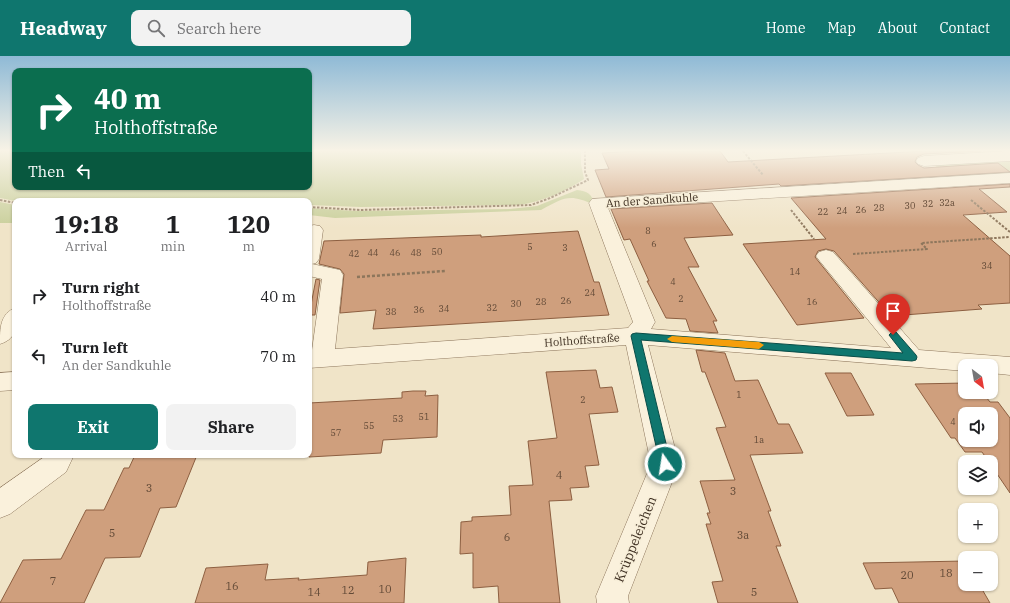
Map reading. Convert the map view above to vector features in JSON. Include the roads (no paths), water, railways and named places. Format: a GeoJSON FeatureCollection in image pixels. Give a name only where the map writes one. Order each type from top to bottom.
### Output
{"type":"FeatureCollection","features":[{"type":"Feature","properties":{"kind":"street"},"geometry":{"type":"LineString","coordinates":[[942,177],[949,182]]}},
{"type":"Feature","properties":{"kind":"street","name":"An der Sandkuhle"},"geometry":{"type":"LineString","coordinates":[[636,336],[644,322],[598,204],[1010,178]]}},
{"type":"Feature","properties":{"kind":"street"},"geometry":{"type":"LineString","coordinates":[[312,241],[314,230]]}},
{"type":"Feature","properties":{"kind":"street"},"geometry":{"type":"LineString","coordinates":[[826,256],[912,357]]}},
{"type":"Feature","properties":{"kind":"street","name":"Holthoffstraße"},"geometry":{"type":"LineString","coordinates":[[312,271],[333,275],[315,358],[636,336],[1010,366]]}},
{"type":"Feature","properties":{"kind":"street"},"geometry":{"type":"LineString","coordinates":[[0,336],[12,320]]}},
{"type":"Feature","properties":{"kind":"street","name":"Krüppeleichen"},"geometry":{"type":"LineString","coordinates":[[613,603],[612,596],[665,464],[636,336]]}},
{"type":"Feature","properties":{"kind":"street"},"geometry":{"type":"LineString","coordinates":[[0,382],[12,381]]}},
{"type":"Feature","properties":{"kind":"street"},"geometry":{"type":"LineString","coordinates":[[0,505],[56,464],[59,458]]}}]}
